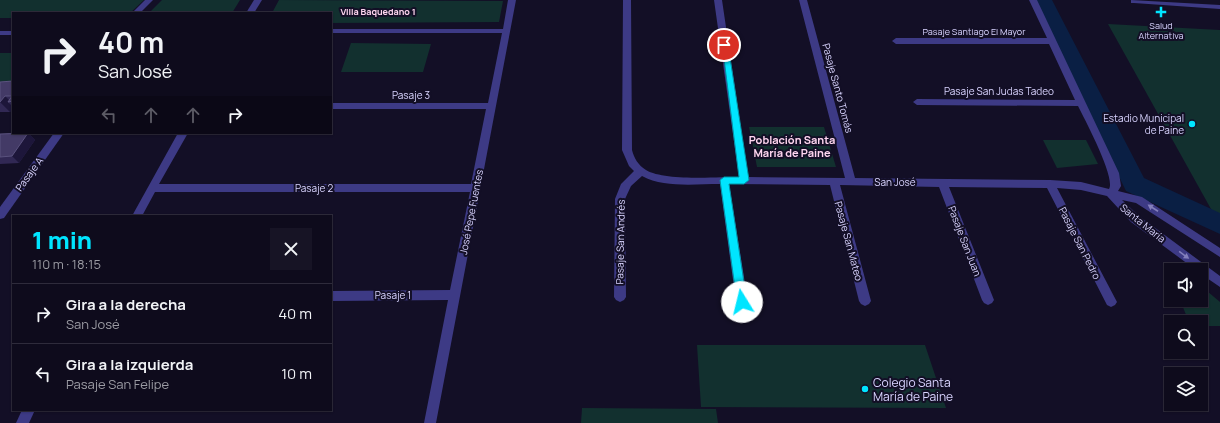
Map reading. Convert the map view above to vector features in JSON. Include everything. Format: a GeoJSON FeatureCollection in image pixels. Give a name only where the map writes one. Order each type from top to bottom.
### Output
{"type":"FeatureCollection","features":[{"type":"Feature","properties":{"kind":"street"},"geometry":{"type":"LineString","coordinates":[[137,12],[148,0]]}},
{"type":"Feature","properties":{"kind":"street"},"geometry":{"type":"LineString","coordinates":[[251,12],[258,0]]}},
{"type":"Feature","properties":{"kind":"street","name":"José Pepe Fuentes"},"geometry":{"type":"LineString","coordinates":[[430,423],[512,0]]}},
{"type":"Feature","properties":{"kind":"street"},"geometry":{"type":"LineString","coordinates":[[627,0],[627,150],[633,165],[641,172]]}},
{"type":"Feature","properties":{"kind":"street"},"geometry":{"type":"LineString","coordinates":[[718,0],[744,180]]}},
{"type":"Feature","properties":{"kind":"street","name":"Pasaje Santo Tomás"},"geometry":{"type":"LineString","coordinates":[[803,0],[851,182]]}},
{"type":"Feature","properties":{"kind":"street"},"geometry":{"type":"LineString","coordinates":[[1033,0],[1114,173],[1116,186],[1111,195]]}},
{"type":"Feature","properties":{"kind":"street"},"geometry":{"type":"LineString","coordinates":[[1134,1],[1220,7]]}},
{"type":"Feature","properties":{"kind":"street"},"geometry":{"type":"LineString","coordinates":[[332,31],[506,31]]}},
{"type":"Feature","properties":{"kind":"street"},"geometry":{"type":"LineString","coordinates":[[0,33],[12,33]]}},
{"type":"Feature","properties":{"kind":"street","name":"Pasaje Santiago El Mayor"},"geometry":{"type":"LineString","coordinates":[[896,40],[1052,42]]}},
{"type":"Feature","properties":{"kind":"street","name":"Pasaje San Judas Tadeo"},"geometry":{"type":"LineString","coordinates":[[917,102],[1081,103]]}},
{"type":"Feature","properties":{"kind":"street","name":"Pasaje 3"},"geometry":{"type":"LineString","coordinates":[[332,106],[492,106]]}},
{"type":"Feature","properties":{"kind":"street","name":"Pasaje A"},"geometry":{"type":"LineString","coordinates":[[0,215],[58,134]]}},
{"type":"Feature","properties":{"kind":"street"},"geometry":{"type":"LineString","coordinates":[[138,215],[182,134]]}},
{"type":"Feature","properties":{"kind":"street","name":"San José"},"geometry":{"type":"LineString","coordinates":[[641,172],[649,176],[668,180],[1050,184],[1081,186],[1111,195]]}},
{"type":"Feature","properties":{"kind":"street","name":"Pasaje San Andrés"},"geometry":{"type":"LineString","coordinates":[[620,297],[620,199],[622,190],[627,182],[641,172]]}},
{"type":"Feature","properties":{"kind":"street"},"geometry":{"type":"LineString","coordinates":[[724,180],[742,302]]}},
{"type":"Feature","properties":{"kind":"street","name":"Pasaje San Mateo"},"geometry":{"type":"LineString","coordinates":[[834,181],[865,302]]}},
{"type":"Feature","properties":{"kind":"street","name":"Pasaje San Juan"},"geometry":{"type":"LineString","coordinates":[[942,182],[988,300]]}},
{"type":"Feature","properties":{"kind":"street","name":"Pasaje San Pedro"},"geometry":{"type":"LineString","coordinates":[[1050,184],[1111,302]]}},
{"type":"Feature","properties":{"kind":"street","name":"Pasaje 2"},"geometry":{"type":"LineString","coordinates":[[153,188],[476,188]]}},
{"type":"Feature","properties":{"kind":"street","name":"Santa María"},"geometry":{"type":"LineString","coordinates":[[1111,195],[1128,197],[1149,206],[1220,253]]}},
{"type":"Feature","properties":{"kind":"street","name":"Santa María"},"geometry":{"type":"LineString","coordinates":[[1111,195],[1135,220],[1220,282]]}},
{"type":"Feature","properties":{"kind":"street","name":"Pasaje 1"},"geometry":{"type":"LineString","coordinates":[[332,296],[455,295]]}},
{"type":"Feature","properties":{"kind":"street"},"geometry":{"type":"LineString","coordinates":[[22,423],[28,411]]}},
{"type":"Feature","properties":{"kind":"green space"},"geometry":{"type":"Polygon","coordinates":[[[0,0],[144,0],[131,12],[12,12],[12,18],[0,18],[0,0]]]}},
{"type":"Feature","properties":{"kind":"green space"},"geometry":{"type":"Polygon","coordinates":[[[162,0],[240,0],[233,12],[150,12],[162,0]]]}},
{"type":"Feature","properties":{"kind":"green space"},"geometry":{"type":"Polygon","coordinates":[[[279,0],[503,1],[499,22],[332,23],[332,12],[273,12],[279,0]]]}},
{"type":"Feature","properties":{"kind":"green space","name":"Estadio Municipal de Paine"},"geometry":{"type":"Polygon","coordinates":[[[1108,24],[1220,30],[1220,219],[1216,218],[1108,24]]]}},
{"type":"Feature","properties":{"kind":"green space"},"geometry":{"type":"Polygon","coordinates":[[[351,43],[431,44],[423,72],[341,72],[351,43]]]}},
{"type":"Feature","properties":{"kind":"green space"},"geometry":{"type":"Polygon","coordinates":[[[0,53],[12,53],[12,82],[0,82],[0,53]]]}},
{"type":"Feature","properties":{"kind":"green space"},"geometry":{"type":"Polygon","coordinates":[[[749,127],[824,127],[836,167],[757,167],[749,127]]]}},
{"type":"Feature","properties":{"kind":"green space"},"geometry":{"type":"Polygon","coordinates":[[[1043,140],[1086,140],[1098,164],[1057,168],[1043,140]]]}},
{"type":"Feature","properties":{"kind":"green space"},"geometry":{"type":"Polygon","coordinates":[[[1208,292],[1220,302],[1220,326],[1208,326],[1208,315],[1186,315],[1183,307],[1208,307],[1208,292]]]}},
{"type":"Feature","properties":{"kind":"green space"},"geometry":{"type":"Polygon","coordinates":[[[697,345],[925,345],[946,408],[701,407],[697,345]]]}},
{"type":"Feature","properties":{"kind":"green space"},"geometry":{"type":"Polygon","coordinates":[[[582,408],[716,409],[718,423],[581,423],[582,408]]]}},
{"type":"Feature","properties":{"kind":"building"},"geometry":{"type":"Polygon","coordinates":[[[12,81],[12,96],[5,96],[0,102],[0,82],[12,81]]]}},
{"type":"Feature","properties":{"kind":"building"},"geometry":{"type":"Polygon","coordinates":[[[12,96],[12,101],[8,102],[12,96]]]}},
{"type":"Feature","properties":{"kind":"building"},"geometry":{"type":"Polygon","coordinates":[[[0,134],[27,134],[12,156],[0,157],[0,134]]]}},
{"type":"Feature","properties":{"kind":"waterway"},"geometry":{"type":"LineString","coordinates":[[1043,0],[1135,184],[1220,224]]}},
{"type":"Feature","properties":{"kind":"place","name":"Salud Alternativa"},"geometry":{"type":"Point","coordinates":[1161,12]}},
{"type":"Feature","properties":{"kind":"place","name":"Estadio Municipal de Paine"},"geometry":{"type":"Point","coordinates":[1192,124]}},
{"type":"Feature","properties":{"kind":"place","name":"Colegio Santa María de Paine"},"geometry":{"type":"Point","coordinates":[865,389]}},
{"type":"Feature","properties":{"kind":"district","name":"Villa Baquedano 1"},"geometry":{"type":"Point","coordinates":[378,11]}},
{"type":"Feature","properties":{"kind":"district","name":"Población Santa María de Paine"},"geometry":{"type":"Point","coordinates":[792,145]}},
{"type":"Feature","properties":{"kind":"route"},"geometry":{"type":"LineString","coordinates":[[724,45],[744,180],[724,180],[742,302]]}}]}
